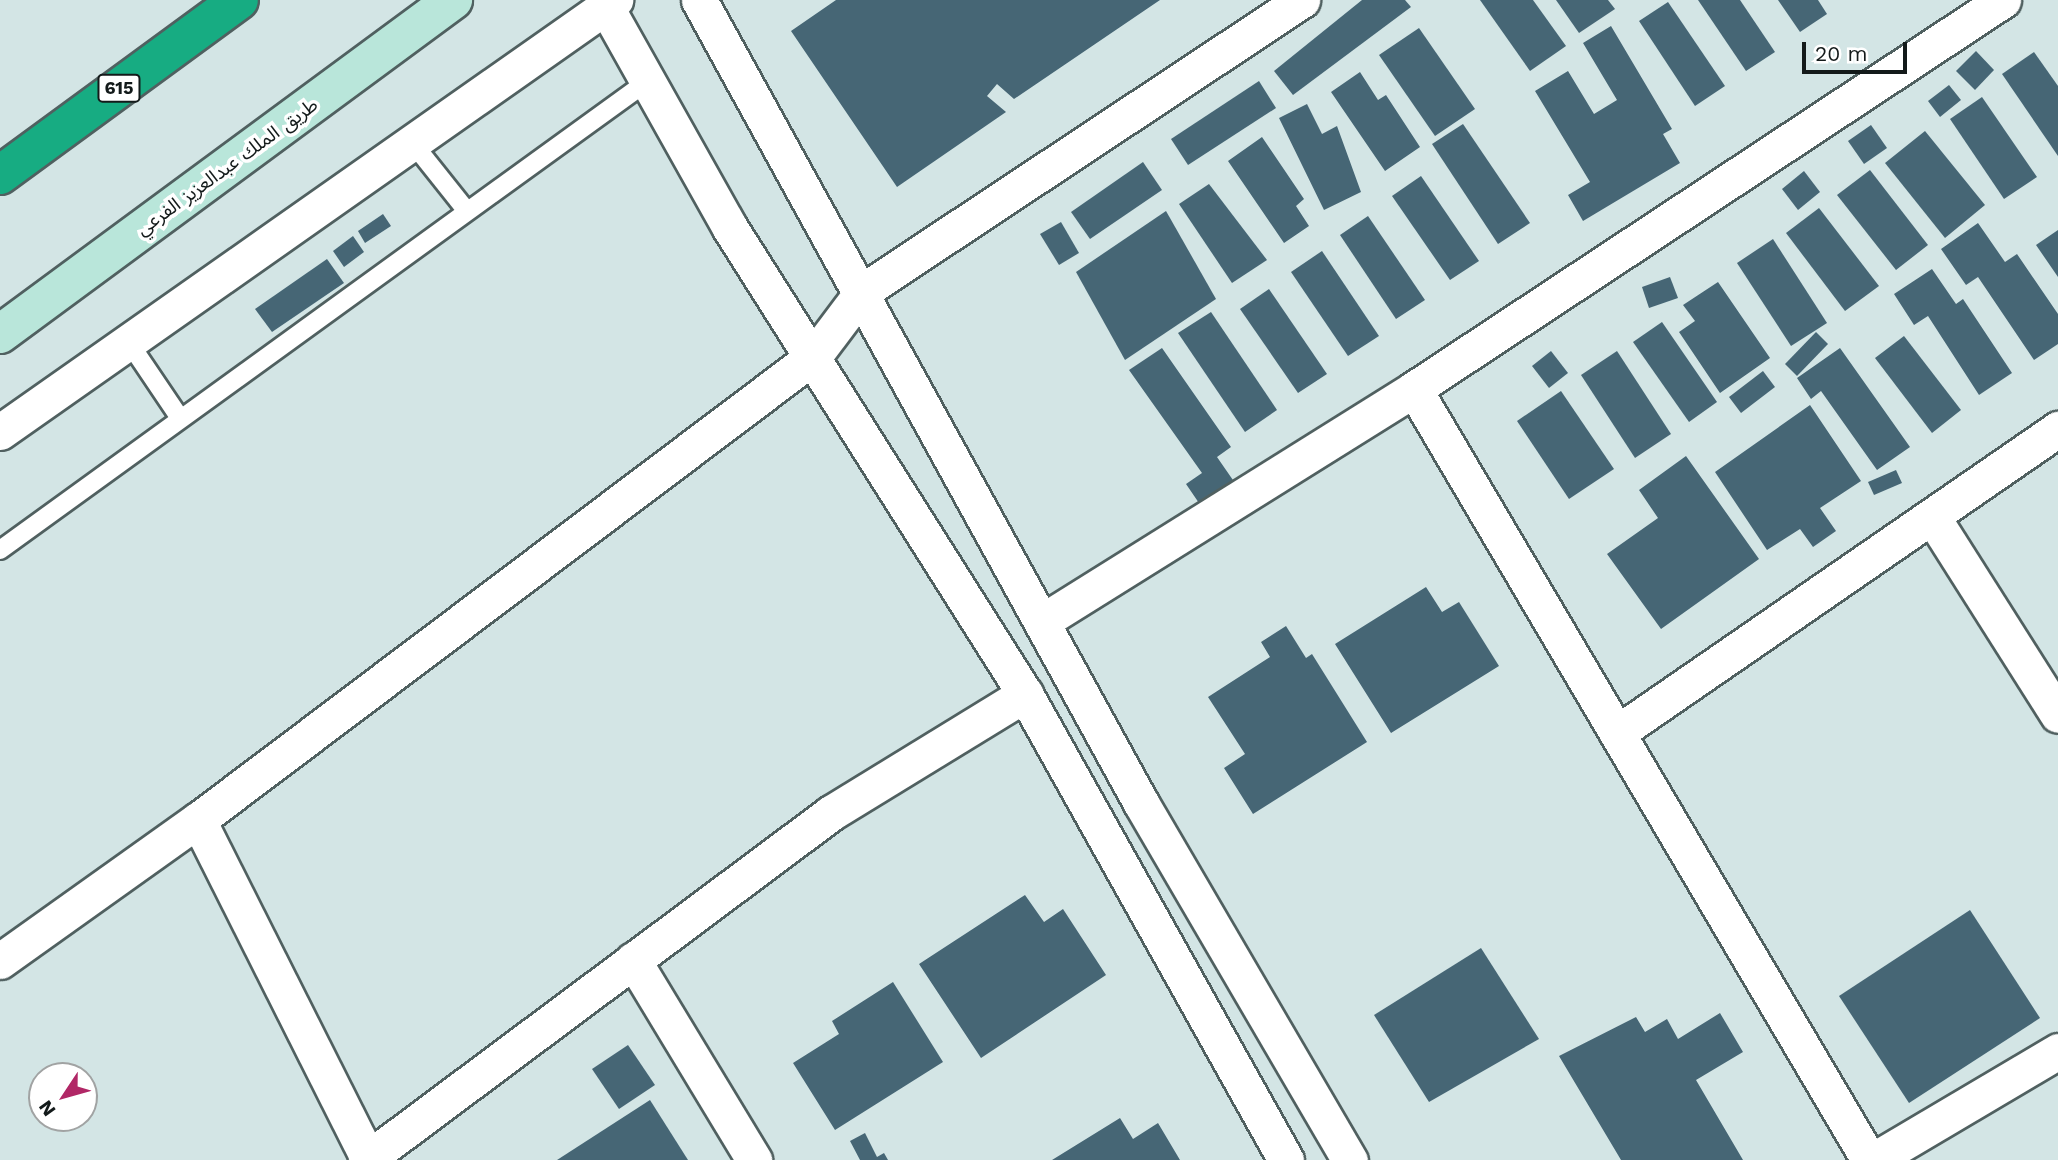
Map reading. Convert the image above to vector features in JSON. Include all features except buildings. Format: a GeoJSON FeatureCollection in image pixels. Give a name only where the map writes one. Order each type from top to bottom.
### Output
{"type":"FeatureCollection","features":[{"type":"Feature","properties":{"kind":"highway","name":"615"},"geometry":{"type":"LineString","coordinates":[[0,175],[239,0]]}},
{"type":"Feature","properties":{"kind":"main road","name":"طريق الملك عبدالعزيز الفرعي"},"geometry":{"type":"LineString","coordinates":[[0,334],[453,0]]}},
{"type":"Feature","properties":{"kind":"street"},"geometry":{"type":"LineString","coordinates":[[699,0],[863,290],[1043,621],[1350,1160]]}},
{"type":"Feature","properties":{"kind":"street"},"geometry":{"type":"LineString","coordinates":[[0,961],[198,820],[814,356],[863,290],[1302,0]]}},
{"type":"Feature","properties":{"kind":"street"},"geometry":{"type":"LineString","coordinates":[[1043,621],[1413,389],[2003,0]]}},
{"type":"Feature","properties":{"kind":"street"},"geometry":{"type":"LineString","coordinates":[[0,432],[411,141],[610,4],[648,81],[814,356],[1025,694],[1286,1160]]}},
{"type":"Feature","properties":{"kind":"street"},"geometry":{"type":"LineString","coordinates":[[1413,389],[1872,1160],[2058,1051]]}},
{"type":"Feature","properties":{"kind":"street"},"geometry":{"type":"LineString","coordinates":[[1617,733],[1933,518],[2058,429]]}},
{"type":"Feature","properties":{"kind":"street"},"geometry":{"type":"LineString","coordinates":[[1933,518],[2058,715]]}},
{"type":"Feature","properties":{"kind":"street"},"geometry":{"type":"LineString","coordinates":[[198,820],[367,1159],[831,813],[1025,694]]}},
{"type":"Feature","properties":{"kind":"street"},"geometry":{"type":"LineString","coordinates":[[633,960],[754,1160]]}},
{"type":"Feature","properties":{"kind":"lane"},"geometry":{"type":"LineString","coordinates":[[0,550],[466,210],[648,81]]}},
{"type":"Feature","properties":{"kind":"lane"},"geometry":{"type":"LineString","coordinates":[[411,141],[466,210]]}},
{"type":"Feature","properties":{"kind":"lane"},"geometry":{"type":"LineString","coordinates":[[128,341],[180,418]]}}]}
